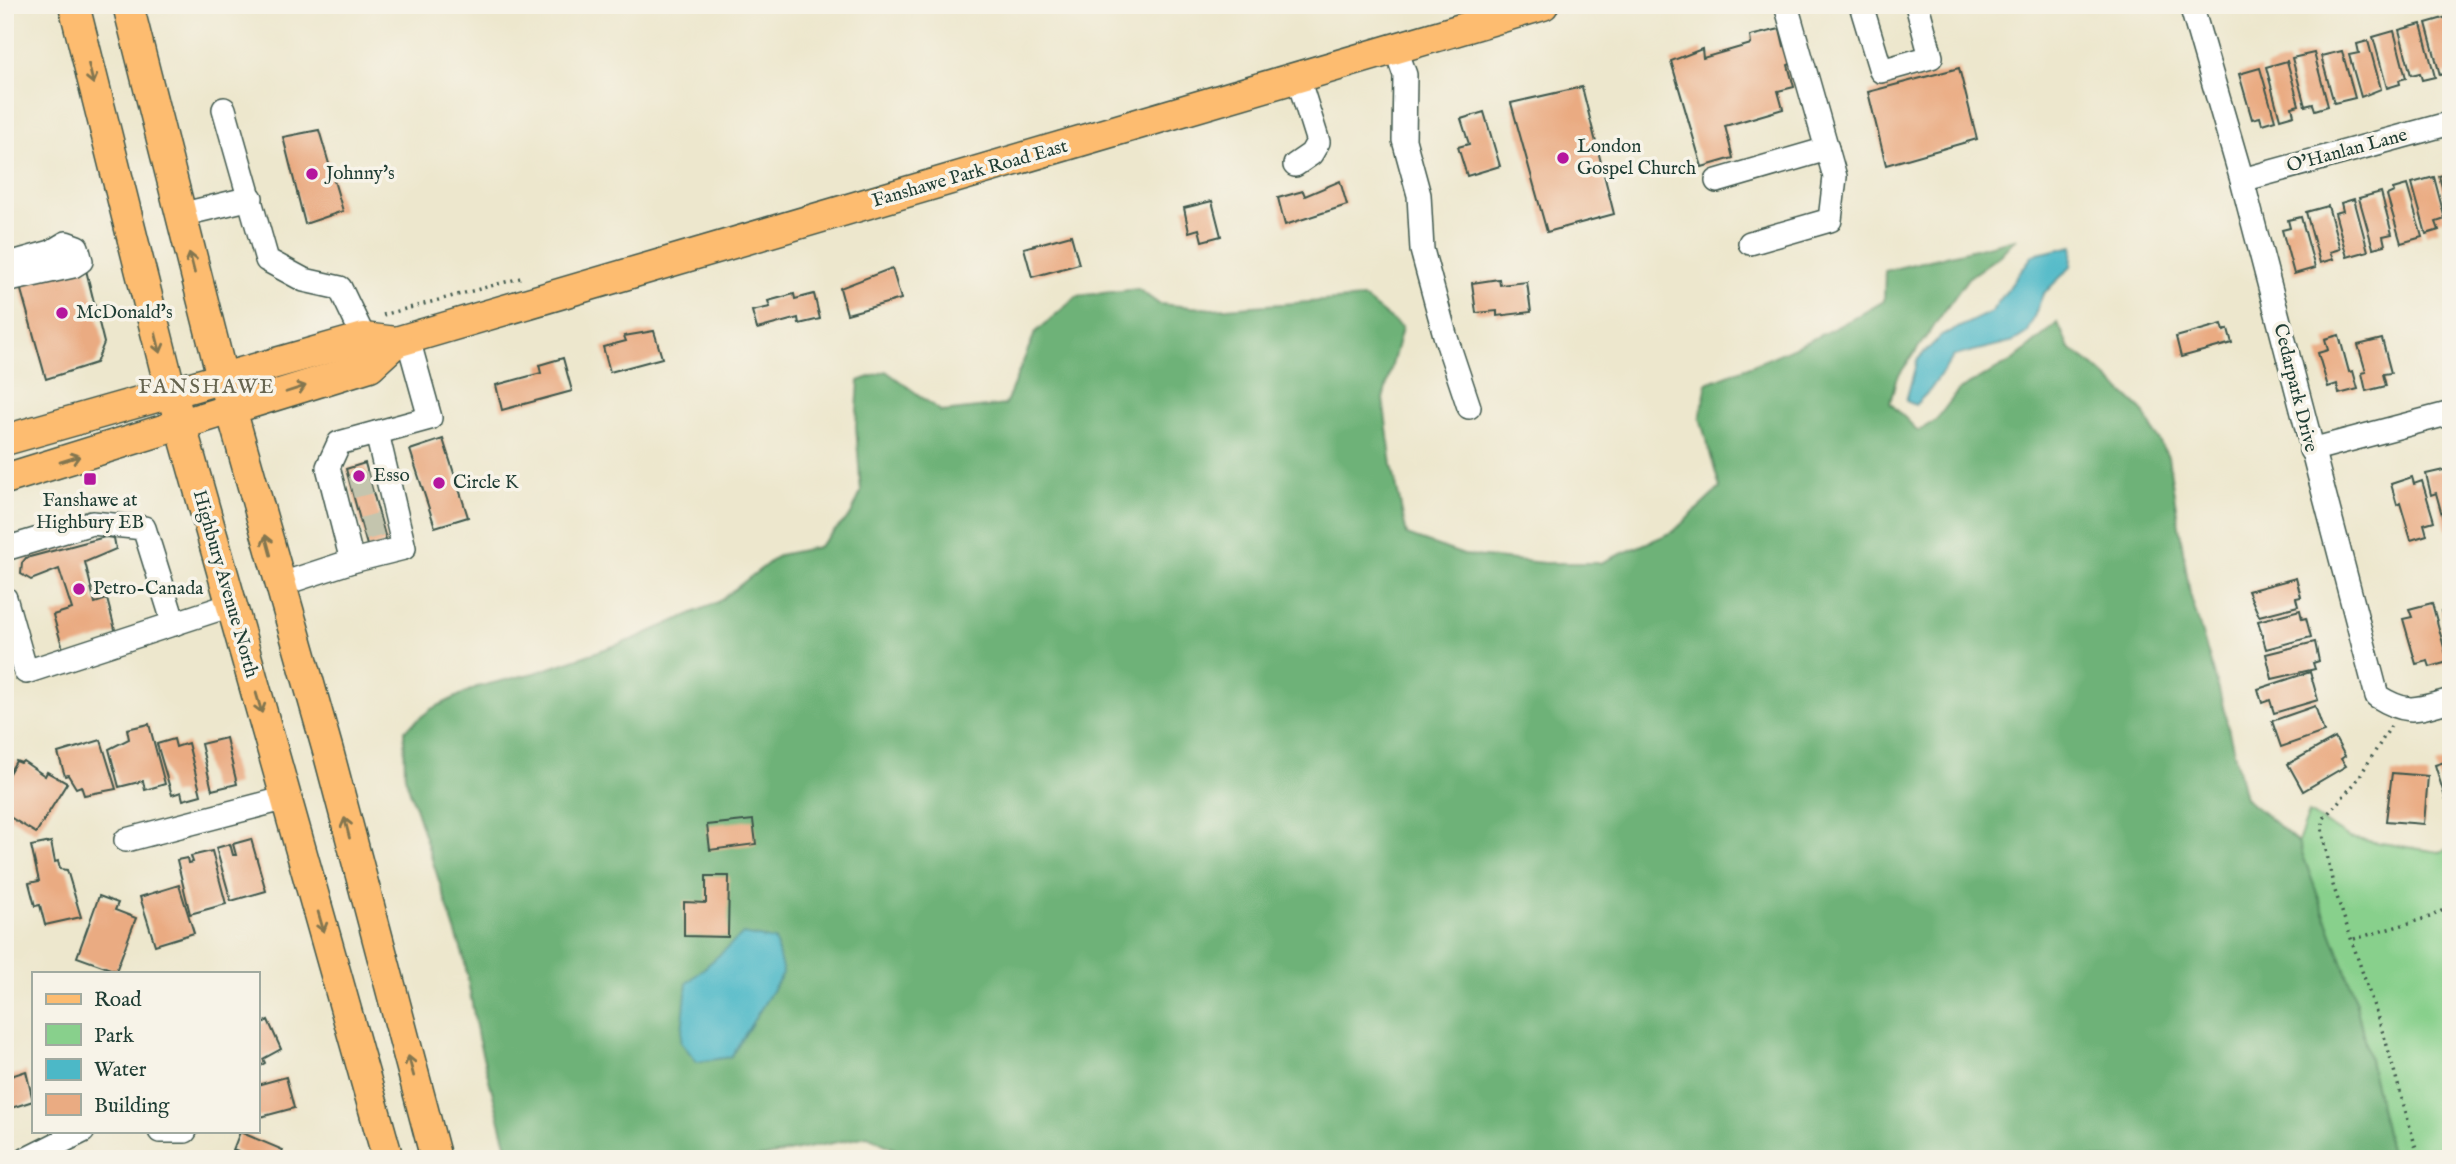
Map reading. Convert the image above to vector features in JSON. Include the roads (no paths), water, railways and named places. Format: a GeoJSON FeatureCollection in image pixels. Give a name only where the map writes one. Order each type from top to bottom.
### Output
{"type":"FeatureCollection","features":[{"type":"Feature","properties":{"kind":"main road","name":"Highbury Avenue North"},"geometry":{"type":"LineString","coordinates":[[74,5],[180,425],[388,1159]]}},
{"type":"Feature","properties":{"kind":"main road"},"geometry":{"type":"LineString","coordinates":[[128,5],[222,377],[328,751],[436,1159]]}},
{"type":"Feature","properties":{"kind":"main road","name":"Fanshawe Park Road East"},"geometry":{"type":"LineString","coordinates":[[5,440],[363,338],[402,341],[1543,5]]}},
{"type":"Feature","properties":{"kind":"main road","name":"Fanshawe Park Road East"},"geometry":{"type":"LineString","coordinates":[[5,479],[370,366],[402,341]]}},
{"type":"Feature","properties":{"kind":"street"},"geometry":{"type":"LineString","coordinates":[[1749,243],[1830,220],[1835,177],[1786,5]]}},
{"type":"Feature","properties":{"kind":"street"},"geometry":{"type":"LineString","coordinates":[[1861,5],[1881,71],[1931,57],[1917,5]]}},
{"type":"Feature","properties":{"kind":"street","name":"Cedarpark Drive"},"geometry":{"type":"LineString","coordinates":[[2191,5],[2242,180],[2377,696],[2399,709],[2417,709],[2451,700]]}},
{"type":"Feature","properties":{"kind":"street"},"geometry":{"type":"LineString","coordinates":[[1396,49],[1405,75],[1404,140],[1419,195],[1422,250],[1444,335],[1469,407]]}},
{"type":"Feature","properties":{"kind":"street"},"geometry":{"type":"LineString","coordinates":[[1295,165],[1311,154],[1318,142],[1298,78]]}},
{"type":"Feature","properties":{"kind":"street"},"geometry":{"type":"LineString","coordinates":[[224,109],[267,260],[304,280],[340,288],[363,338]]}},
{"type":"Feature","properties":{"kind":"street","name":"O'Hanlan Lane"},"geometry":{"type":"LineString","coordinates":[[2242,180],[2451,123]]}},
{"type":"Feature","properties":{"kind":"street"},"geometry":{"type":"LineString","coordinates":[[1717,181],[1827,149]]}},
{"type":"Feature","properties":{"kind":"street"},"geometry":{"type":"LineString","coordinates":[[180,215],[251,198]]}},
{"type":"Feature","properties":{"kind":"street"},"geometry":{"type":"LineString","coordinates":[[279,585],[352,561],[404,548],[370,505],[328,467],[339,443],[430,418],[402,341]]}},
{"type":"Feature","properties":{"kind":"street"},"geometry":{"type":"LineString","coordinates":[[2311,450],[2451,413]]}},
{"type":"Feature","properties":{"kind":"street"},"geometry":{"type":"LineString","coordinates":[[352,561],[370,505],[377,433]]}},
{"type":"Feature","properties":{"kind":"street"},"geometry":{"type":"LineString","coordinates":[[5,549],[92,523],[144,528],[174,624]]}},
{"type":"Feature","properties":{"kind":"street"},"geometry":{"type":"LineString","coordinates":[[5,598],[26,672],[231,605]]}},
{"type":"Feature","properties":{"kind":"street"},"geometry":{"type":"LineString","coordinates":[[126,840],[286,798]]}},
{"type":"Feature","properties":{"kind":"street"},"geometry":{"type":"LineString","coordinates":[[27,1159],[81,1132]]}},
{"type":"Feature","properties":{"kind":"water"},"geometry":{"type":"Polygon","coordinates":[[[2073,246],[2071,267],[2043,294],[2028,332],[2014,341],[1954,356],[1930,390],[1915,405],[1906,401],[1917,360],[1941,336],[1991,312],[2033,255],[2073,246]]]}},
{"type":"Feature","properties":{"kind":"water"},"geometry":{"type":"Polygon","coordinates":[[[743,934],[775,940],[783,973],[731,1057],[697,1062],[681,1042],[687,983],[743,934]]]}},
{"type":"Feature","properties":{"kind":"tunnel"},"geometry":{"type":"LineString","coordinates":[[351,487],[370,482]]}},
{"type":"Feature","properties":{"kind":"tunnel"},"geometry":{"type":"LineString","coordinates":[[363,529],[381,524]]}},
{"type":"Feature","properties":{"kind":"place","name":"London Gospel Church"},"geometry":{"type":"Point","coordinates":[1563,158]}},
{"type":"Feature","properties":{"kind":"place","name":"Johnny's"},"geometry":{"type":"Point","coordinates":[312,174]}},
{"type":"Feature","properties":{"kind":"place","name":"McDonald's"},"geometry":{"type":"Point","coordinates":[62,313]}},
{"type":"Feature","properties":{"kind":"place","name":"Esso"},"geometry":{"type":"Point","coordinates":[359,476]}},
{"type":"Feature","properties":{"kind":"place","name":"Fanshawe at Highbury EB"},"geometry":{"type":"Point","coordinates":[90,479]}},
{"type":"Feature","properties":{"kind":"place","name":"Circle K"},"geometry":{"type":"Point","coordinates":[439,483]}},
{"type":"Feature","properties":{"kind":"place","name":"Petro-Canada"},"geometry":{"type":"Point","coordinates":[79,589]}},
{"type":"Feature","properties":{"kind":"district","name":"FANSHAWE"},"geometry":{"type":"Point","coordinates":[207,387]}}]}
